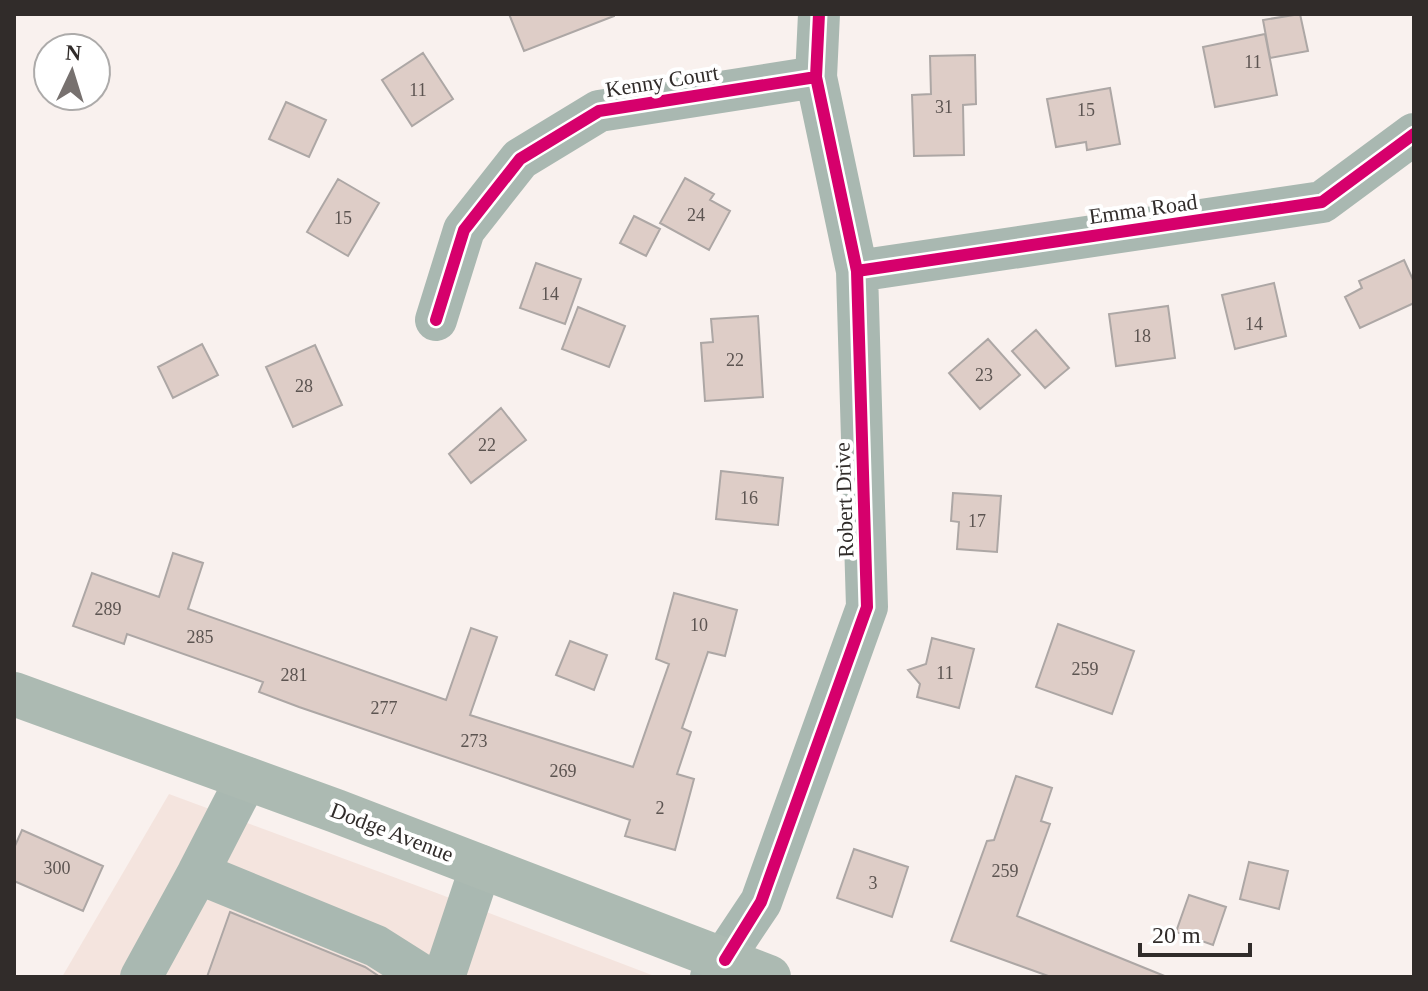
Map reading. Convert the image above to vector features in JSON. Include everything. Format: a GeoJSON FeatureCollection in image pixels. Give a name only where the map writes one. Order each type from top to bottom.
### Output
{"type":"FeatureCollection","features":[{"type":"Feature","properties":{"kind":"main road","name":"Dodge Avenue"},"geometry":{"type":"LineString","coordinates":[[14,694],[481,866],[718,969],[769,977]]}},
{"type":"Feature","properties":{"kind":"street","name":"Robert Drive"},"geometry":{"type":"LineString","coordinates":[[718,969],[761,902],[867,607],[857,271],[816,77],[819,14]]}},
{"type":"Feature","properties":{"kind":"street","name":"Kenny Court"},"geometry":{"type":"LineString","coordinates":[[436,320],[464,230],[520,159],[599,111],[816,77]]}},
{"type":"Feature","properties":{"kind":"street","name":"Emma Road"},"geometry":{"type":"LineString","coordinates":[[857,271],[1322,202],[1414,134]]}},
{"type":"Feature","properties":{"kind":"street"},"geometry":{"type":"LineString","coordinates":[[141,977],[247,778]]}},
{"type":"Feature","properties":{"kind":"street"},"geometry":{"type":"LineString","coordinates":[[444,977],[481,866]]}},
{"type":"Feature","properties":{"kind":"street"},"geometry":{"type":"LineString","coordinates":[[198,873],[376,946],[425,977]]}},
{"type":"Feature","properties":{"kind":"shaded area"},"geometry":{"type":"Polygon","coordinates":[[[169,794],[434,892],[657,977],[62,977],[169,794]]]}},
{"type":"Feature","properties":{"kind":"building"},"geometry":{"type":"Polygon","coordinates":[[[509,14],[614,14],[614,16],[524,51],[509,14]]]}},
{"type":"Feature","properties":{"kind":"building"},"geometry":{"type":"Polygon","coordinates":[[[1300,14],[1308,51],[1270,58],[1263,20],[1300,14]]]}},
{"type":"Feature","properties":{"kind":"building"},"geometry":{"type":"Polygon","coordinates":[[[1265,34],[1277,95],[1215,107],[1203,47],[1265,34]]]}},
{"type":"Feature","properties":{"kind":"building"},"geometry":{"type":"Polygon","coordinates":[[[423,53],[453,99],[412,126],[382,80],[423,53]]]}},
{"type":"Feature","properties":{"kind":"building"},"geometry":{"type":"Polygon","coordinates":[[[975,55],[976,104],[963,105],[964,155],[914,156],[912,95],[931,94],[930,56],[975,55]]]}},
{"type":"Feature","properties":{"kind":"building"},"geometry":{"type":"Polygon","coordinates":[[[1110,88],[1120,144],[1087,150],[1086,142],[1056,147],[1047,99],[1110,88]]]}},
{"type":"Feature","properties":{"kind":"building"},"geometry":{"type":"Polygon","coordinates":[[[286,102],[326,120],[309,157],[269,139],[286,102]]]}},
{"type":"Feature","properties":{"kind":"building"},"geometry":{"type":"Polygon","coordinates":[[[685,178],[714,194],[710,200],[730,211],[709,250],[660,223],[685,178]]]}},
{"type":"Feature","properties":{"kind":"building"},"geometry":{"type":"Polygon","coordinates":[[[338,179],[379,203],[348,256],[307,232],[338,179]]]}},
{"type":"Feature","properties":{"kind":"building"},"geometry":{"type":"Polygon","coordinates":[[[634,216],[660,229],[646,256],[620,243],[634,216]]]}},
{"type":"Feature","properties":{"kind":"building"},"geometry":{"type":"Polygon","coordinates":[[[1404,260],[1414,282],[1414,303],[1360,328],[1345,297],[1362,288],[1359,281],[1404,260]]]}},
{"type":"Feature","properties":{"kind":"building"},"geometry":{"type":"Polygon","coordinates":[[[536,263],[581,279],[565,324],[520,308],[536,263]]]}},
{"type":"Feature","properties":{"kind":"building"},"geometry":{"type":"Polygon","coordinates":[[[1274,283],[1286,336],[1235,349],[1222,295],[1274,283]]]}},
{"type":"Feature","properties":{"kind":"building"},"geometry":{"type":"Polygon","coordinates":[[[1168,306],[1175,358],[1116,366],[1109,314],[1168,306]]]}},
{"type":"Feature","properties":{"kind":"building"},"geometry":{"type":"Polygon","coordinates":[[[578,307],[625,326],[609,367],[562,349],[578,307]]]}},
{"type":"Feature","properties":{"kind":"building"},"geometry":{"type":"Polygon","coordinates":[[[758,316],[763,397],[705,401],[701,343],[713,342],[711,319],[758,316]]]}},
{"type":"Feature","properties":{"kind":"building"},"geometry":{"type":"Polygon","coordinates":[[[1036,330],[1069,368],[1045,388],[1012,351],[1036,330]]]}},
{"type":"Feature","properties":{"kind":"building"},"geometry":{"type":"Polygon","coordinates":[[[988,339],[1020,375],[980,409],[949,373],[988,339]]]}},
{"type":"Feature","properties":{"kind":"building"},"geometry":{"type":"Polygon","coordinates":[[[202,344],[218,375],[173,398],[158,367],[202,344]]]}},
{"type":"Feature","properties":{"kind":"building"},"geometry":{"type":"Polygon","coordinates":[[[315,345],[342,405],[293,427],[266,367],[315,345]]]}},
{"type":"Feature","properties":{"kind":"building"},"geometry":{"type":"Polygon","coordinates":[[[501,408],[526,440],[471,483],[449,454],[501,408]]]}},
{"type":"Feature","properties":{"kind":"building"},"geometry":{"type":"Polygon","coordinates":[[[721,471],[783,478],[778,525],[716,519],[721,471]]]}},
{"type":"Feature","properties":{"kind":"building"},"geometry":{"type":"Polygon","coordinates":[[[953,493],[1001,496],[997,552],[957,549],[959,522],[951,521],[953,493]]]}},
{"type":"Feature","properties":{"kind":"building"},"geometry":{"type":"Polygon","coordinates":[[[173,553],[203,563],[188,609],[446,700],[471,628],[497,637],[470,715],[633,767],[669,664],[656,659],[674,593],[737,610],[725,656],[708,652],[682,728],[691,732],[677,774],[694,779],[675,850],[625,836],[630,820],[259,692],[263,682],[127,634],[124,644],[73,626],[92,573],[159,597],[173,553]]]}},
{"type":"Feature","properties":{"kind":"building"},"geometry":{"type":"Polygon","coordinates":[[[1058,624],[1134,651],[1112,714],[1036,687],[1058,624]]]}},
{"type":"Feature","properties":{"kind":"building"},"geometry":{"type":"Polygon","coordinates":[[[932,638],[974,649],[959,708],[917,697],[920,684],[908,670],[926,664],[932,638]]]}},
{"type":"Feature","properties":{"kind":"building"},"geometry":{"type":"Polygon","coordinates":[[[570,641],[607,655],[594,690],[556,675],[570,641]]]}},
{"type":"Feature","properties":{"kind":"building"},"geometry":{"type":"Polygon","coordinates":[[[1016,776],[1052,788],[1041,821],[1050,824],[1017,916],[1167,977],[1051,977],[951,941],[987,841],[994,840],[1016,776]]]}},
{"type":"Feature","properties":{"kind":"building"},"geometry":{"type":"Polygon","coordinates":[[[22,830],[103,866],[83,911],[14,881],[14,848],[22,830]]]}},
{"type":"Feature","properties":{"kind":"building"},"geometry":{"type":"Polygon","coordinates":[[[854,849],[908,867],[892,917],[837,898],[854,849]]]}},
{"type":"Feature","properties":{"kind":"building"},"geometry":{"type":"Polygon","coordinates":[[[1249,862],[1288,871],[1279,909],[1240,899],[1249,862]]]}},
{"type":"Feature","properties":{"kind":"building"},"geometry":{"type":"Polygon","coordinates":[[[1189,895],[1226,907],[1213,945],[1176,932],[1189,895]]]}},
{"type":"Feature","properties":{"kind":"building"},"geometry":{"type":"Polygon","coordinates":[[[230,912],[365,967],[380,977],[207,977],[230,912]]]}},
{"type":"Feature","properties":{"kind":"cycle path"},"geometry":{"type":"LineString","coordinates":[[725,960],[761,902],[867,607],[857,271],[816,77],[819,14]]}},
{"type":"Feature","properties":{"kind":"cycle path"},"geometry":{"type":"LineString","coordinates":[[436,320],[464,230],[520,159],[599,111],[816,77]]}},
{"type":"Feature","properties":{"kind":"cycle path"},"geometry":{"type":"LineString","coordinates":[[857,271],[1322,202],[1414,134]]}}]}
